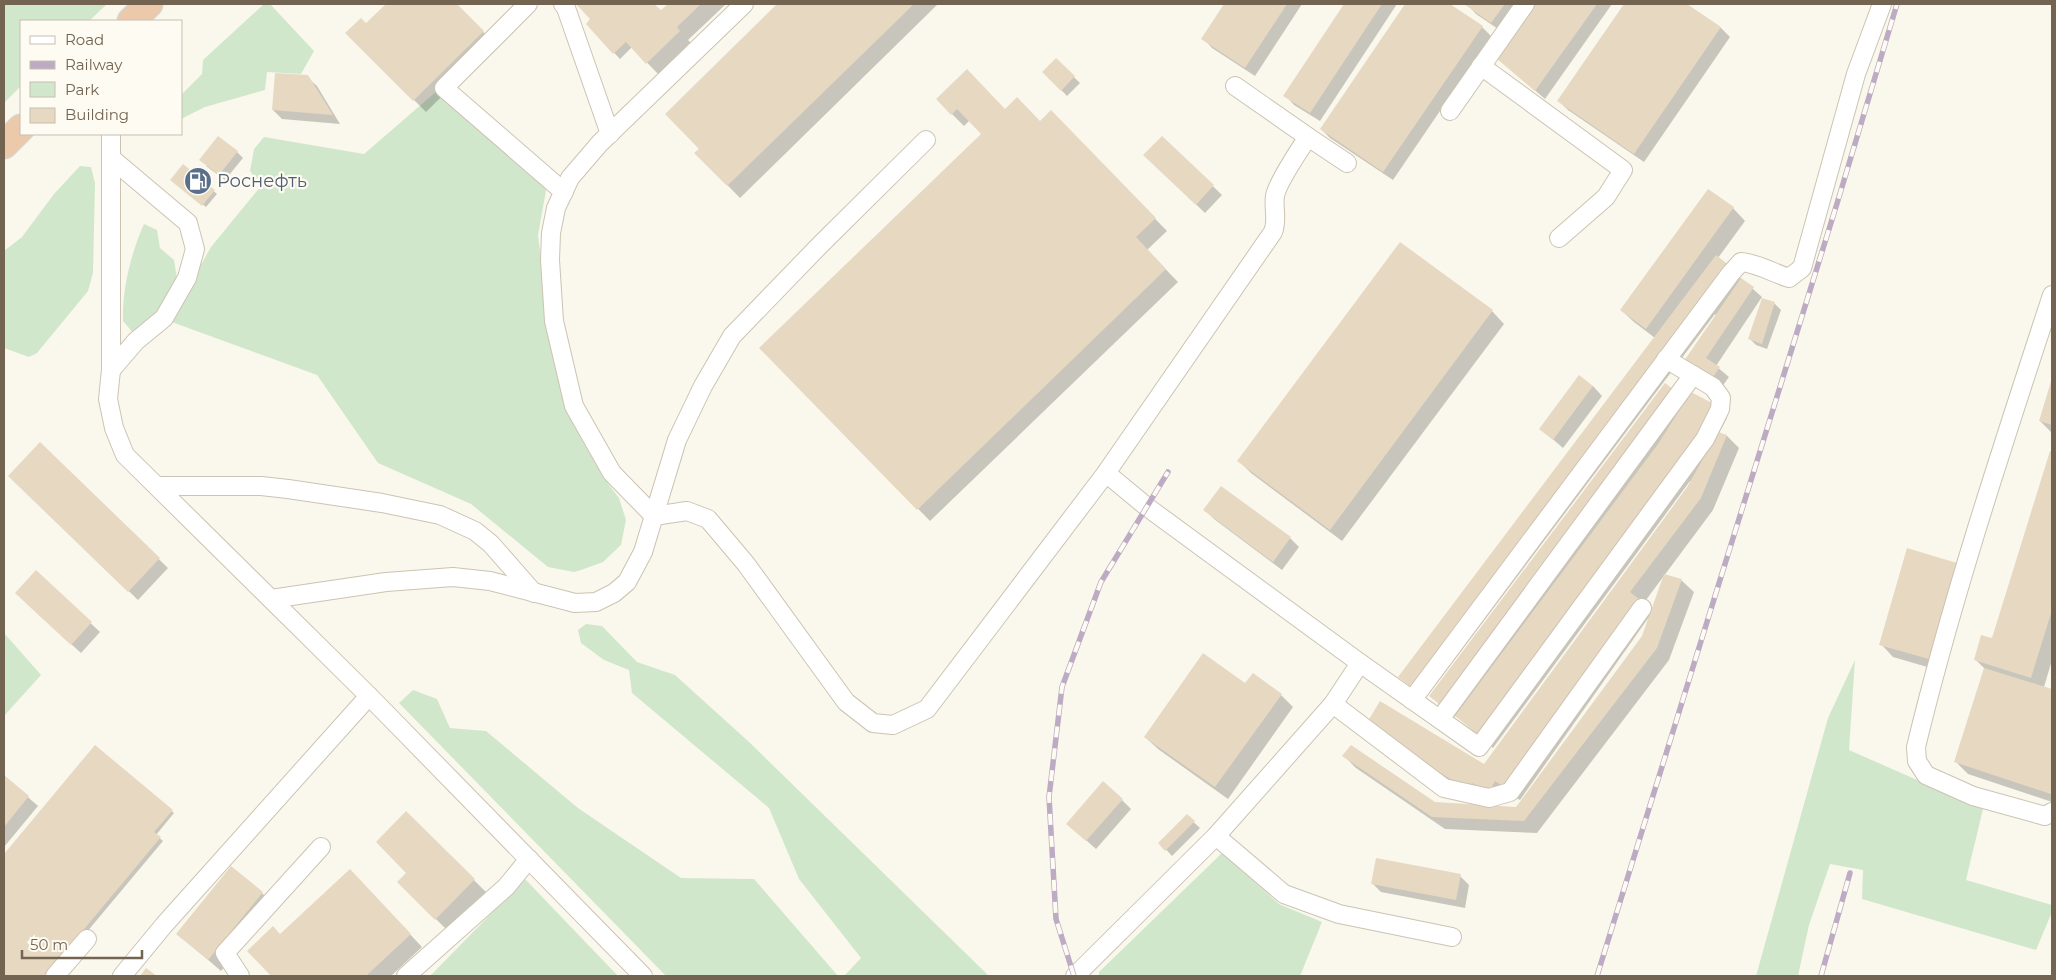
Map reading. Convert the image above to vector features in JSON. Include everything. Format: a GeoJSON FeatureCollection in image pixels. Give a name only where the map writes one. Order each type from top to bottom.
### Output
{"type":"FeatureCollection","features":[{"type":"Feature","properties":{"kind":"highway"},"geometry":{"type":"LineString","coordinates":[[132,20],[149,4]]}},
{"type":"Feature","properties":{"kind":"highway"},"geometry":{"type":"LineString","coordinates":[[4,145],[20,129]]}},
{"type":"Feature","properties":{"kind":"street"},"geometry":{"type":"LineString","coordinates":[[528,4],[444,88],[564,192]]}},
{"type":"Feature","properties":{"kind":"street"},"geometry":{"type":"LineString","coordinates":[[562,4],[566,8],[610,134]]}},
{"type":"Feature","properties":{"kind":"street"},"geometry":{"type":"LineString","coordinates":[[654,516],[612,473],[574,406],[554,321],[550,260],[551,233],[556,208],[570,178],[610,134],[744,4]]}},
{"type":"Feature","properties":{"kind":"street"},"geometry":{"type":"LineString","coordinates":[[1450,111],[1525,4]]}},
{"type":"Feature","properties":{"kind":"street"},"geometry":{"type":"LineString","coordinates":[[1412,700],[1731,273],[1741,262],[1751,263],[1762,269],[1789,278],[1802,268],[1856,74],[1882,4]]}},
{"type":"Feature","properties":{"kind":"street"},"geometry":{"type":"LineString","coordinates":[[1481,66],[1623,170],[1606,197],[1559,238]]}},
{"type":"Feature","properties":{"kind":"street"},"geometry":{"type":"LineString","coordinates":[[1235,86],[1346,163]]}},
{"type":"Feature","properties":{"kind":"street"},"geometry":{"type":"LineString","coordinates":[[111,135],[111,370],[108,399],[114,428],[125,455],[369,696],[642,976]]}},
{"type":"Feature","properties":{"kind":"street"},"geometry":{"type":"LineString","coordinates":[[654,516],[686,512],[708,519],[746,564],[846,702],[873,723],[893,725],[927,709],[1106,473],[1273,232],[1275,227],[1275,195],[1295,156],[1308,137]]}},
{"type":"Feature","properties":{"kind":"street"},"geometry":{"type":"LineString","coordinates":[[271,599],[386,582],[453,577],[490,581],[575,603],[596,602],[614,593],[627,582],[643,552],[677,440],[703,386],[732,336],[926,140]]}},
{"type":"Feature","properties":{"kind":"street"},"geometry":{"type":"LineString","coordinates":[[111,370],[136,341],[164,318],[187,278],[195,249],[188,223],[112,159]]}},
{"type":"Feature","properties":{"kind":"street"},"geometry":{"type":"LineString","coordinates":[[2052,296],[1972,541],[1936,664],[1916,747],[1917,761],[1926,775],[1974,796],[2045,816],[2052,812]]}},
{"type":"Feature","properties":{"kind":"street"},"geometry":{"type":"LineString","coordinates":[[1106,473],[1147,507],[1360,663],[1479,747],[1705,438],[1720,409],[1721,398],[1713,387],[1666,360]]}},
{"type":"Feature","properties":{"kind":"street"},"geometry":{"type":"LineString","coordinates":[[1440,719],[1693,375]]}},
{"type":"Feature","properties":{"kind":"street"},"geometry":{"type":"LineString","coordinates":[[157,486],[261,486],[382,503],[440,516],[475,531],[491,544],[534,593]]}},
{"type":"Feature","properties":{"kind":"street"},"geometry":{"type":"LineString","coordinates":[[1333,704],[1444,788],[1489,798],[1510,792],[1642,608]]}},
{"type":"Feature","properties":{"kind":"street"},"geometry":{"type":"LineString","coordinates":[[1075,976],[1216,836],[1333,704],[1360,663]]}},
{"type":"Feature","properties":{"kind":"street"},"geometry":{"type":"LineString","coordinates":[[122,976],[164,925],[369,696]]}},
{"type":"Feature","properties":{"kind":"street"},"geometry":{"type":"LineString","coordinates":[[1216,836],[1284,894],[1339,914],[1452,938]]}},
{"type":"Feature","properties":{"kind":"street"},"geometry":{"type":"LineString","coordinates":[[240,976],[225,953],[321,848]]}},
{"type":"Feature","properties":{"kind":"street"},"geometry":{"type":"LineString","coordinates":[[406,976],[506,887],[529,860]]}},
{"type":"Feature","properties":{"kind":"street"},"geometry":{"type":"LineString","coordinates":[[55,976],[87,938]]}},
{"type":"Feature","properties":{"kind":"green space"},"geometry":{"type":"Polygon","coordinates":[[[4,4],[107,4],[90,20],[20,20],[20,87],[4,103],[4,4]]]}},
{"type":"Feature","properties":{"kind":"green space"},"geometry":{"type":"Polygon","coordinates":[[[264,4],[270,4],[314,51],[301,74],[267,72],[265,90],[205,107],[182,118],[182,94],[202,74],[203,60],[264,4]]]}},
{"type":"Feature","properties":{"kind":"green space"},"geometry":{"type":"Polygon","coordinates":[[[438,90],[547,185],[538,235],[548,313],[579,435],[603,477],[619,498],[626,520],[621,545],[603,562],[581,570],[574,572],[548,567],[471,504],[378,463],[317,375],[169,321],[211,247],[261,186],[250,171],[254,149],[264,137],[364,154],[438,90]]]}},
{"type":"Feature","properties":{"kind":"green space"},"geometry":{"type":"Polygon","coordinates":[[[80,166],[91,167],[95,183],[93,273],[88,291],[37,353],[29,357],[4,348],[4,251],[22,237],[54,194],[80,166]]]}},
{"type":"Feature","properties":{"kind":"green space"},"geometry":{"type":"Polygon","coordinates":[[[144,224],[157,230],[160,248],[174,260],[177,278],[173,297],[163,313],[134,334],[123,321],[124,296],[131,259],[144,224]]]}},
{"type":"Feature","properties":{"kind":"green space"},"geometry":{"type":"Polygon","coordinates":[[[586,624],[602,626],[637,662],[675,675],[748,741],[989,976],[844,976],[861,958],[799,879],[769,808],[632,693],[629,670],[604,660],[581,643],[578,630],[586,624]]]}},
{"type":"Feature","properties":{"kind":"green space"},"geometry":{"type":"Polygon","coordinates":[[[4,633],[41,675],[4,716],[4,633]]]}},
{"type":"Feature","properties":{"kind":"green space"},"geometry":{"type":"Polygon","coordinates":[[[1855,660],[1849,750],[1983,809],[1966,880],[2052,905],[2052,912],[2036,950],[1862,899],[1863,870],[1830,864],[1809,925],[1798,976],[1756,976],[1828,718],[1855,660]]]}},
{"type":"Feature","properties":{"kind":"green space"},"geometry":{"type":"Polygon","coordinates":[[[413,690],[437,699],[450,728],[486,731],[578,808],[681,878],[754,879],[838,976],[666,976],[399,703],[413,690]]]}},
{"type":"Feature","properties":{"kind":"green space"},"geometry":{"type":"Polygon","coordinates":[[[1222,853],[1279,904],[1322,922],[1300,976],[1099,976],[1099,972],[1222,853]]]}},
{"type":"Feature","properties":{"kind":"green space"},"geometry":{"type":"Polygon","coordinates":[[[525,879],[618,976],[430,976],[525,879]]]}},
{"type":"Feature","properties":{"kind":"building"},"geometry":{"type":"Polygon","coordinates":[[[386,4],[457,4],[484,31],[413,101],[345,33],[361,18],[366,23],[386,4]]]}},
{"type":"Feature","properties":{"kind":"building"},"geometry":{"type":"Polygon","coordinates":[[[576,4],[654,4],[661,10],[668,4],[701,4],[677,27],[680,31],[646,64],[626,42],[613,54],[586,24],[590,19],[576,4]]]}},
{"type":"Feature","properties":{"kind":"building"},"geometry":{"type":"Polygon","coordinates":[[[777,4],[914,4],[727,186],[694,153],[699,149],[665,114],[777,4]]]}},
{"type":"Feature","properties":{"kind":"building"},"geometry":{"type":"Polygon","coordinates":[[[1224,4],[1287,4],[1245,68],[1201,39],[1224,4]]]}},
{"type":"Feature","properties":{"kind":"building"},"geometry":{"type":"Polygon","coordinates":[[[1344,4],[1382,4],[1310,113],[1283,96],[1344,4]]]}},
{"type":"Feature","properties":{"kind":"building"},"geometry":{"type":"Polygon","coordinates":[[[1405,4],[1450,4],[1483,26],[1383,172],[1320,129],[1405,4]]]}},
{"type":"Feature","properties":{"kind":"building"},"geometry":{"type":"Polygon","coordinates":[[[1464,4],[1505,4],[1491,23],[1464,4]]]}},
{"type":"Feature","properties":{"kind":"building"},"geometry":{"type":"Polygon","coordinates":[[[1535,4],[1597,4],[1535,91],[1496,58],[1535,4]]]}},
{"type":"Feature","properties":{"kind":"building"},"geometry":{"type":"Polygon","coordinates":[[[1624,4],[1687,4],[1721,27],[1634,154],[1557,101],[1624,4]]]}},
{"type":"Feature","properties":{"kind":"building"},"geometry":{"type":"Polygon","coordinates":[[[1056,58],[1075,76],[1061,91],[1042,72],[1056,58]]]}},
{"type":"Feature","properties":{"kind":"building"},"geometry":{"type":"Polygon","coordinates":[[[967,69],[1005,109],[1017,97],[1040,121],[1051,110],[1156,218],[1136,237],[1166,269],[917,510],[759,348],[981,134],[957,109],[951,115],[936,99],[967,69]]]}},
{"type":"Feature","properties":{"kind":"building"},"geometry":{"type":"Polygon","coordinates":[[[275,73],[308,75],[333,115],[272,110],[275,73]]]}},
{"type":"Feature","properties":{"kind":"building"},"geometry":{"type":"Polygon","coordinates":[[[218,136],[238,151],[219,175],[199,160],[218,136]]]}},
{"type":"Feature","properties":{"kind":"building"},"geometry":{"type":"Polygon","coordinates":[[[1162,136],[1214,185],[1196,205],[1143,155],[1162,136]]]}},
{"type":"Feature","properties":{"kind":"building"},"geometry":{"type":"Polygon","coordinates":[[[183,164],[215,190],[202,206],[170,180],[183,164]]]}},
{"type":"Feature","properties":{"kind":"building"},"geometry":{"type":"Polygon","coordinates":[[[1708,189],[1734,207],[1646,329],[1620,310],[1708,189]]]}},
{"type":"Feature","properties":{"kind":"building"},"geometry":{"type":"Polygon","coordinates":[[[1400,242],[1493,310],[1330,530],[1237,461],[1400,242]]]}},
{"type":"Feature","properties":{"kind":"building"},"geometry":{"type":"Polygon","coordinates":[[[1716,255],[1730,266],[1413,688],[1398,677],[1716,255]]]}},
{"type":"Feature","properties":{"kind":"building"},"geometry":{"type":"Polygon","coordinates":[[[1741,278],[1754,287],[1706,358],[1720,367],[1711,380],[1684,361],[1741,278]]]}},
{"type":"Feature","properties":{"kind":"building"},"geometry":{"type":"Polygon","coordinates":[[[1762,298],[1775,302],[1762,344],[1748,339],[1762,298]]]}},
{"type":"Feature","properties":{"kind":"building"},"geometry":{"type":"Polygon","coordinates":[[[1579,375],[1593,386],[1553,440],[1539,429],[1579,375]]]}},
{"type":"Feature","properties":{"kind":"building"},"geometry":{"type":"Polygon","coordinates":[[[2052,378],[2052,425],[2039,421],[2052,378]]]}},
{"type":"Feature","properties":{"kind":"building"},"geometry":{"type":"Polygon","coordinates":[[[1665,383],[1677,392],[1442,706],[1429,696],[1665,383]]]}},
{"type":"Feature","properties":{"kind":"building"},"geometry":{"type":"Polygon","coordinates":[[[1691,392],[1716,405],[1689,453],[1480,736],[1455,716],[1658,444],[1691,392]]]}},
{"type":"Feature","properties":{"kind":"building"},"geometry":{"type":"Polygon","coordinates":[[[1718,432],[1727,435],[1701,498],[1630,592],[1640,600],[1507,789],[1495,781],[1489,792],[1472,783],[1468,790],[1365,726],[1380,701],[1484,764],[1686,489],[1718,432]]]}},
{"type":"Feature","properties":{"kind":"building"},"geometry":{"type":"Polygon","coordinates":[[[40,442],[160,558],[128,592],[8,476],[40,442]]]}},
{"type":"Feature","properties":{"kind":"building"},"geometry":{"type":"Polygon","coordinates":[[[2050,451],[2052,452],[2052,610],[2031,678],[1974,660],[1981,635],[1992,638],[2050,451]]]}},
{"type":"Feature","properties":{"kind":"building"},"geometry":{"type":"Polygon","coordinates":[[[1221,486],[1291,537],[1273,562],[1203,510],[1221,486]]]}},
{"type":"Feature","properties":{"kind":"building"},"geometry":{"type":"Polygon","coordinates":[[[1907,548],[1957,563],[1929,659],[1879,645],[1907,548]]]}},
{"type":"Feature","properties":{"kind":"building"},"geometry":{"type":"Polygon","coordinates":[[[36,570],[92,622],[71,645],[15,593],[36,570]]]}},
{"type":"Feature","properties":{"kind":"building"},"geometry":{"type":"Polygon","coordinates":[[[1664,574],[1682,579],[1657,648],[1524,821],[1432,817],[1342,756],[1351,745],[1435,802],[1516,807],[1642,636],[1664,574]]]}},
{"type":"Feature","properties":{"kind":"building"},"geometry":{"type":"Polygon","coordinates":[[[1203,653],[1245,683],[1253,673],[1282,694],[1215,787],[1144,737],[1203,653]]]}},
{"type":"Feature","properties":{"kind":"building"},"geometry":{"type":"Polygon","coordinates":[[[1984,668],[2052,689],[2051,794],[1954,762],[1984,668]]]}},
{"type":"Feature","properties":{"kind":"building"},"geometry":{"type":"Polygon","coordinates":[[[95,745],[173,810],[154,832],[161,837],[45,976],[4,976],[4,854],[95,745]]]}},
{"type":"Feature","properties":{"kind":"building"},"geometry":{"type":"Polygon","coordinates":[[[4,775],[29,796],[4,827],[4,775]]]}},
{"type":"Feature","properties":{"kind":"building"},"geometry":{"type":"Polygon","coordinates":[[[1103,781],[1123,799],[1086,841],[1066,824],[1103,781]]]}},
{"type":"Feature","properties":{"kind":"building"},"geometry":{"type":"Polygon","coordinates":[[[406,811],[475,879],[435,920],[397,882],[406,873],[376,842],[406,811]]]}},
{"type":"Feature","properties":{"kind":"building"},"geometry":{"type":"Polygon","coordinates":[[[1187,814],[1195,821],[1165,851],[1158,843],[1187,814]]]}},
{"type":"Feature","properties":{"kind":"building"},"geometry":{"type":"Polygon","coordinates":[[[1376,858],[1461,874],[1456,900],[1371,884],[1376,858]]]}},
{"type":"Feature","properties":{"kind":"building"},"geometry":{"type":"Polygon","coordinates":[[[231,866],[263,892],[208,960],[176,934],[231,866]]]}},
{"type":"Feature","properties":{"kind":"building"},"geometry":{"type":"Polygon","coordinates":[[[350,869],[411,934],[366,976],[271,976],[247,951],[273,926],[280,934],[350,869]]]}},
{"type":"Feature","properties":{"kind":"building"},"geometry":{"type":"Polygon","coordinates":[[[146,968],[157,976],[140,976],[146,968]]]}},
{"type":"Feature","properties":{"kind":"railway"},"geometry":{"type":"LineString","coordinates":[[1597,976],[1897,4]]}},
{"type":"Feature","properties":{"kind":"railway"},"geometry":{"type":"LineString","coordinates":[[1074,976],[1056,919],[1049,797],[1062,687],[1101,582],[1168,472]]}},
{"type":"Feature","properties":{"kind":"railway"},"geometry":{"type":"LineString","coordinates":[[1821,976],[1850,873]]}},
{"type":"Feature","properties":{"kind":"place","name":"Роснефть"},"geometry":{"type":"Point","coordinates":[198,181]}}]}
